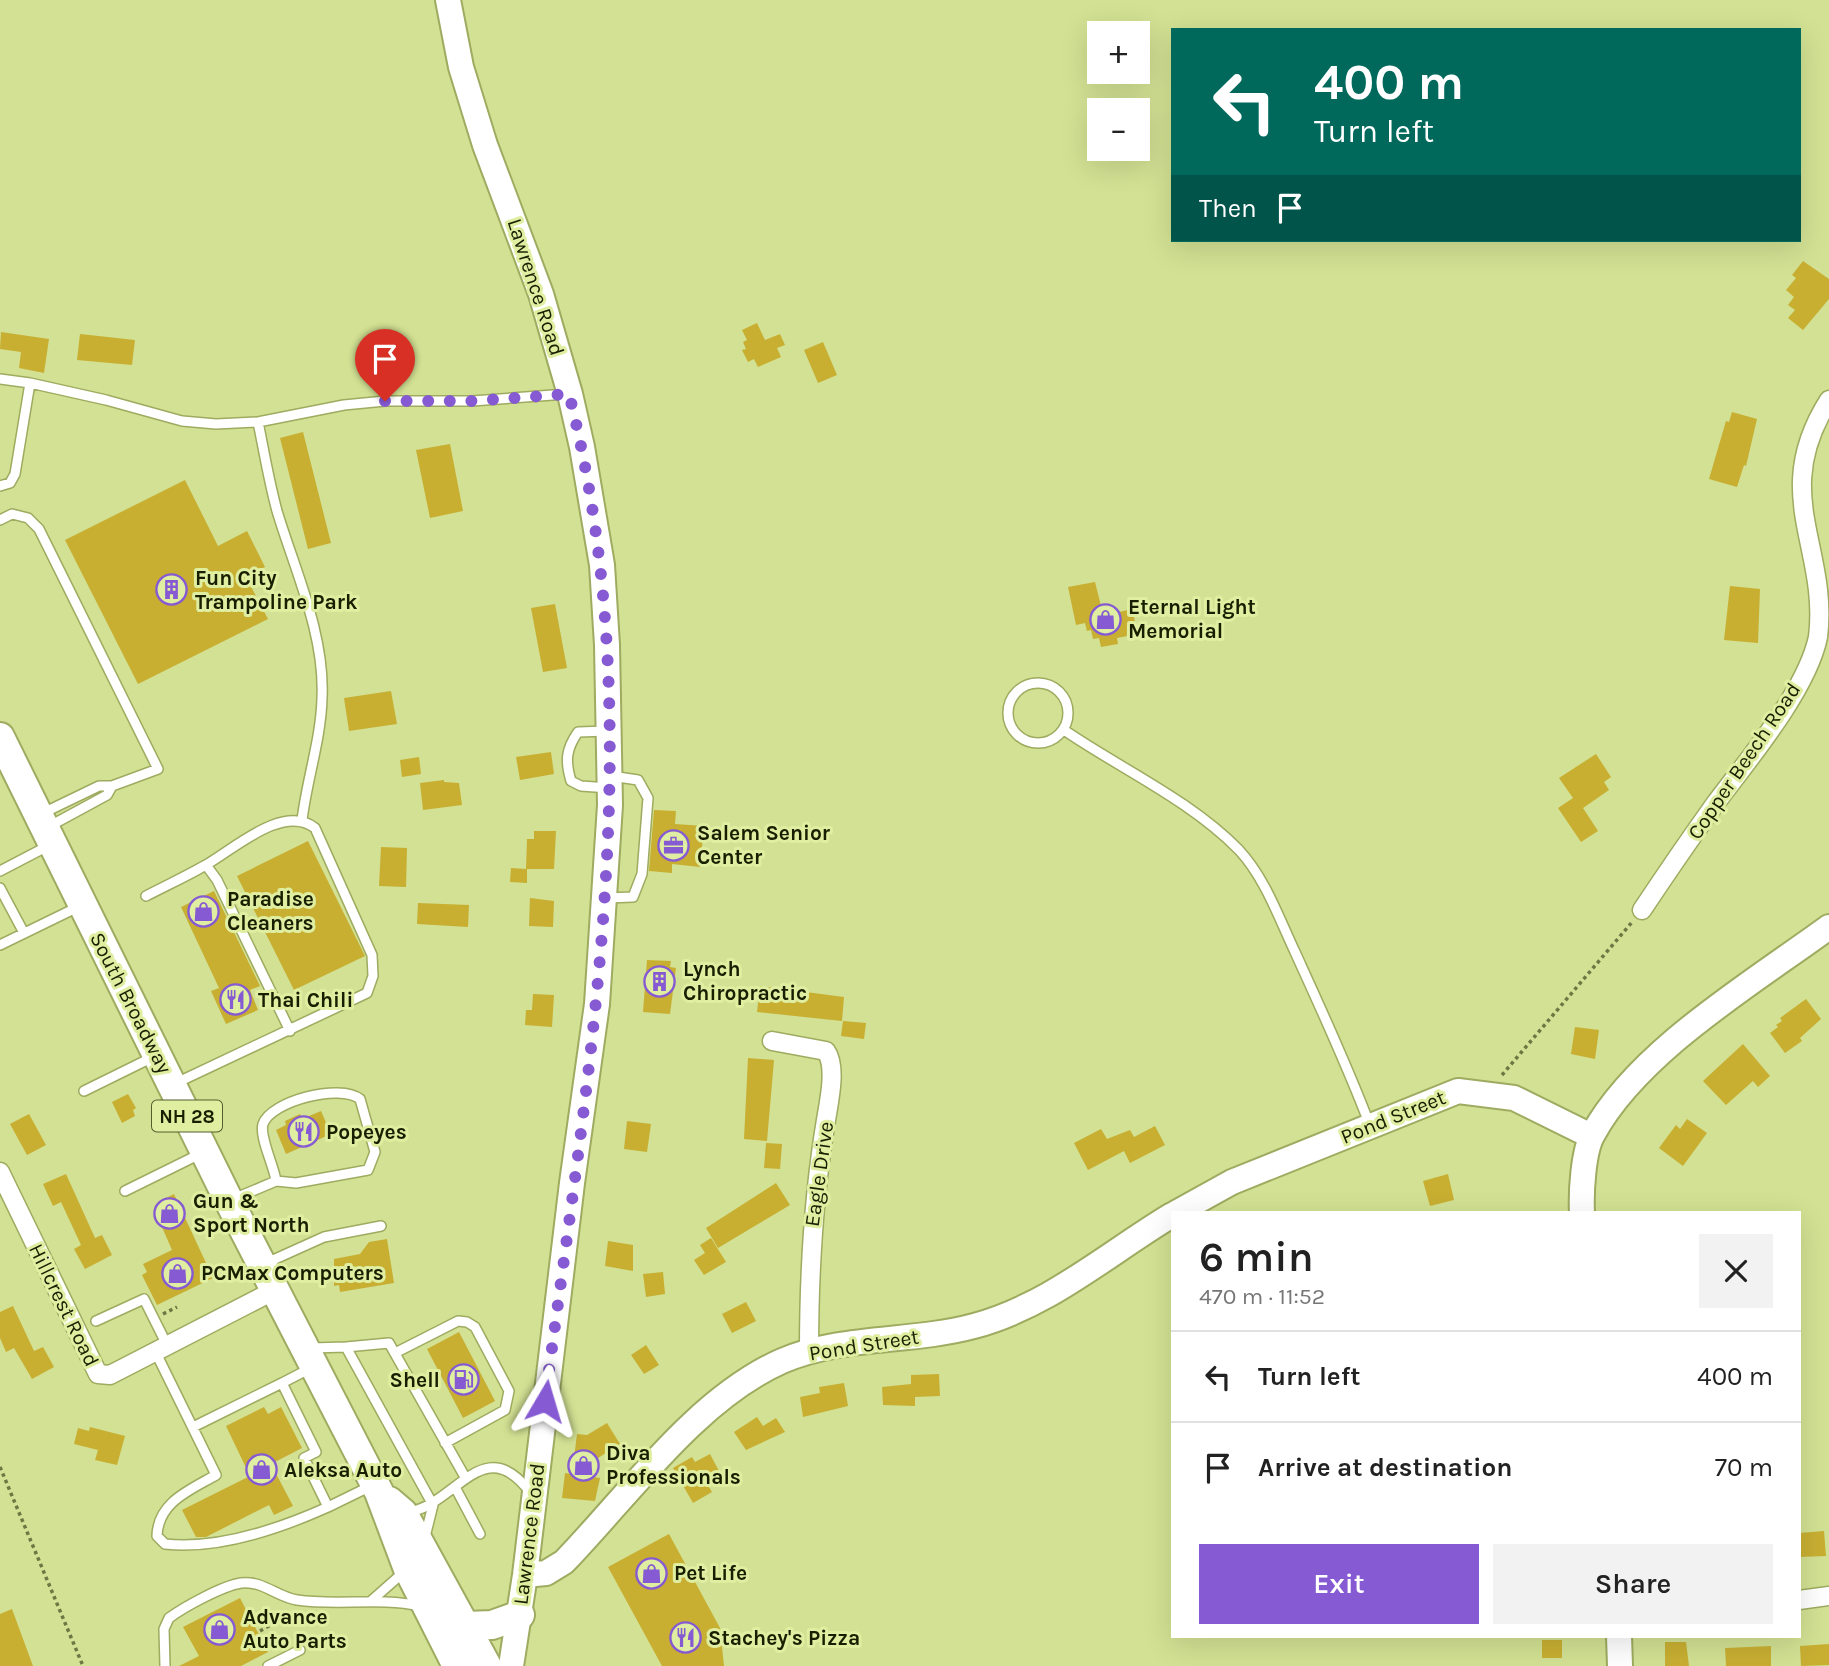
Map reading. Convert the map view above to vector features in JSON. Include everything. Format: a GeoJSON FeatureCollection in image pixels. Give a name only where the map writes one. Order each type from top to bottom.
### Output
{"type":"FeatureCollection","features":[{"type":"Feature","properties":{"kind":"main road","name":"South Broadway"},"geometry":{"type":"LineString","coordinates":[[0,737],[229,1201],[377,1488],[415,1559],[466,1626],[488,1666]]}},
{"type":"Feature","properties":{"kind":"main road","name":"South Broadway"},"geometry":{"type":"LineString","coordinates":[[377,1488],[403,1513],[427,1607],[457,1666]]}},
{"type":"Feature","properties":{"kind":"main road"},"geometry":{"type":"LineString","coordinates":[[466,1626],[492,1625],[520,1615]]}},
{"type":"Feature","properties":{"kind":"street","name":"Lawrence Road"},"geometry":{"type":"LineString","coordinates":[[448,0],[461,67],[541,294],[569,394],[587,473],[601,565],[610,731],[610,782],[597,1004],[520,1615],[511,1666]]}},
{"type":"Feature","properties":{"kind":"street","name":"Copper Beech Road"},"geometry":{"type":"LineString","coordinates":[[1643,910],[1763,740],[1814,654],[1819,635],[1821,595],[1802,477],[1809,437],[1829,400]]}},
{"type":"Feature","properties":{"kind":"street"},"geometry":{"type":"LineString","coordinates":[[1582,1211],[1581,1194],[1591,1136],[1620,1096],[1655,1059],[1829,926]]}},
{"type":"Feature","properties":{"kind":"street","name":"Eagle Drive"},"geometry":{"type":"LineString","coordinates":[[772,1041],[825,1051],[830,1058],[830,1099],[810,1249],[809,1352]]}},
{"type":"Feature","properties":{"kind":"street","name":"Pond Street"},"geometry":{"type":"LineString","coordinates":[[1179,1211],[1232,1182],[1458,1091],[1514,1098],[1591,1136]]}},
{"type":"Feature","properties":{"kind":"street","name":"Hillcrest Road"},"geometry":{"type":"LineString","coordinates":[[0,1172],[97,1374],[110,1375],[275,1290]]}},
{"type":"Feature","properties":{"kind":"street","name":"Pond Street"},"geometry":{"type":"LineString","coordinates":[[525,1575],[546,1573],[564,1562],[683,1435],[734,1391],[781,1361],[836,1345],[953,1331],[991,1321],[1062,1288],[1171,1216]]}},
{"type":"Feature","properties":{"kind":"street"},"geometry":{"type":"LineString","coordinates":[[1801,1600],[1829,1596]]}},
{"type":"Feature","properties":{"kind":"street"},"geometry":{"type":"LineString","coordinates":[[1619,1638],[1620,1666]]}},
{"type":"Feature","properties":{"kind":"lane"},"geometry":{"type":"LineString","coordinates":[[0,379],[30,383],[182,421],[216,425],[258,422],[344,405],[385,401],[472,401],[569,394]]}},
{"type":"Feature","properties":{"kind":"lane"},"geometry":{"type":"LineString","coordinates":[[0,486],[10,483],[15,474],[30,383]]}},
{"type":"Feature","properties":{"kind":"lane"},"geometry":{"type":"LineString","coordinates":[[258,422],[276,508],[320,659],[323,698],[320,728],[307,776],[302,820]]}},
{"type":"Feature","properties":{"kind":"lane"},"geometry":{"type":"LineString","coordinates":[[0,520],[12,514],[28,518],[38,529],[158,769],[112,786],[99,786],[44,830],[0,871]]}},
{"type":"Feature","properties":{"kind":"lane"},"geometry":{"type":"LineString","coordinates":[[1038,683],[1058,690],[1068,706],[1069,716],[1063,730],[1053,740],[1043,743],[1024,740],[1011,726],[1009,706],[1013,697],[1028,685],[1038,683]]}},
{"type":"Feature","properties":{"kind":"lane"},"geometry":{"type":"LineString","coordinates":[[1063,730],[1196,814],[1251,864],[1350,1072],[1370,1127]]}},
{"type":"Feature","properties":{"kind":"lane"},"geometry":{"type":"LineString","coordinates":[[604,899],[633,897],[642,874],[648,798],[638,780],[581,786],[571,781],[566,763],[569,744],[578,732],[610,731]]}},
{"type":"Feature","properties":{"kind":"lane"},"geometry":{"type":"LineString","coordinates":[[44,830],[107,795],[112,786]]}},
{"type":"Feature","properties":{"kind":"lane"},"geometry":{"type":"LineString","coordinates":[[146,896],[206,865],[253,835],[284,821],[302,820],[315,828],[370,946],[373,976],[367,993],[172,1086]]}},
{"type":"Feature","properties":{"kind":"lane"},"geometry":{"type":"LineString","coordinates":[[206,865],[217,880],[290,1031]]}},
{"type":"Feature","properties":{"kind":"lane"},"geometry":{"type":"LineString","coordinates":[[0,888],[24,933]]}},
{"type":"Feature","properties":{"kind":"lane"},"geometry":{"type":"LineString","coordinates":[[0,946],[81,905]]}},
{"type":"Feature","properties":{"kind":"lane"},"geometry":{"type":"LineString","coordinates":[[84,1091],[156,1055]]}},
{"type":"Feature","properties":{"kind":"lane"},"geometry":{"type":"LineString","coordinates":[[229,1201],[276,1181],[296,1183],[368,1170],[375,1152],[360,1099],[341,1090],[323,1092],[274,1111],[266,1118],[261,1135],[272,1160],[276,1181]]}},
{"type":"Feature","properties":{"kind":"lane"},"geometry":{"type":"LineString","coordinates":[[125,1191],[205,1152]]}},
{"type":"Feature","properties":{"kind":"lane"},"geometry":{"type":"LineString","coordinates":[[262,1264],[306,1242],[381,1226]]}},
{"type":"Feature","properties":{"kind":"lane"},"geometry":{"type":"LineString","coordinates":[[96,1321],[144,1299],[193,1427],[216,1475],[177,1497],[162,1513],[157,1536],[165,1544],[197,1547],[299,1520],[377,1488]]}},
{"type":"Feature","properties":{"kind":"lane"},"geometry":{"type":"LineString","coordinates":[[395,1353],[458,1321],[467,1322],[475,1327],[509,1391],[505,1410],[439,1439]]}},
{"type":"Feature","properties":{"kind":"lane"},"geometry":{"type":"LineString","coordinates":[[193,1427],[282,1383],[311,1357],[346,1347],[389,1343],[395,1353],[396,1367],[422,1402],[426,1420],[465,1477]]}},
{"type":"Feature","properties":{"kind":"lane"},"geometry":{"type":"LineString","coordinates":[[346,1347],[370,1381],[410,1453],[433,1505],[415,1559],[369,1602]]}},
{"type":"Feature","properties":{"kind":"lane"},"geometry":{"type":"LineString","coordinates":[[282,1383],[316,1452],[304,1458],[328,1507]]}},
{"type":"Feature","properties":{"kind":"lane"},"geometry":{"type":"LineString","coordinates":[[412,1407],[422,1402]]}},
{"type":"Feature","properties":{"kind":"lane"},"geometry":{"type":"LineString","coordinates":[[403,1513],[433,1505],[465,1477],[480,1469],[503,1471],[517,1478],[534,1497]]}},
{"type":"Feature","properties":{"kind":"lane"},"geometry":{"type":"LineString","coordinates":[[455,1487],[480,1534]]}},
{"type":"Feature","properties":{"kind":"lane"},"geometry":{"type":"LineString","coordinates":[[165,1666],[164,1629],[169,1618],[238,1583],[259,1585],[277,1595],[299,1601],[394,1601],[427,1607]]}},
{"type":"Feature","properties":{"kind":"lane"},"geometry":{"type":"LineString","coordinates":[[268,1666],[300,1650]]}},
{"type":"Feature","properties":{"kind":"path"},"geometry":{"type":"LineString","coordinates":[[1487,1093],[1643,910]]}},
{"type":"Feature","properties":{"kind":"path"},"geometry":{"type":"LineString","coordinates":[[0,1467],[83,1666]]}},
{"type":"Feature","properties":{"kind":"path"},"geometry":{"type":"LineString","coordinates":[[260,1631],[276,1622]]}},
{"type":"Feature","properties":{"kind":"building"},"geometry":{"type":"Polygon","coordinates":[[[1803,261],[1829,279],[1829,299],[1803,330],[1788,318],[1795,310],[1788,305],[1794,297],[1786,290],[1796,278],[1792,275],[1803,261]]]}},
{"type":"Feature","properties":{"kind":"building"},"geometry":{"type":"Polygon","coordinates":[[[757,323],[765,340],[780,334],[785,345],[777,348],[781,357],[758,367],[754,359],[748,362],[742,350],[746,349],[743,342],[747,340],[742,330],[757,323]]]}},
{"type":"Feature","properties":{"kind":"building"},"geometry":{"type":"Polygon","coordinates":[[[1,332],[49,339],[44,373],[19,368],[21,352],[0,349],[1,332]]]}},
{"type":"Feature","properties":{"kind":"building"},"geometry":{"type":"Polygon","coordinates":[[[80,334],[135,340],[132,365],[77,360],[80,334]]]}},
{"type":"Feature","properties":{"kind":"building"},"geometry":{"type":"Polygon","coordinates":[[[823,342],[837,375],[818,383],[804,350],[823,342]]]}},
{"type":"Feature","properties":{"kind":"building"},"geometry":{"type":"Polygon","coordinates":[[[1732,412],[1757,419],[1746,466],[1744,465],[1737,487],[1709,479],[1726,421],[1729,422],[1732,412]]]}},
{"type":"Feature","properties":{"kind":"building"},"geometry":{"type":"Polygon","coordinates":[[[303,432],[331,543],[308,549],[280,438],[303,432]]]}},
{"type":"Feature","properties":{"kind":"building"},"geometry":{"type":"Polygon","coordinates":[[[450,444],[463,511],[430,518],[416,450],[450,444]]]}},
{"type":"Feature","properties":{"kind":"building","name":"Fun City Trampoline Park"},"geometry":{"type":"Polygon","coordinates":[[[185,480],[218,546],[247,531],[265,567],[246,577],[268,619],[138,684],[65,540],[185,480]]]}},
{"type":"Feature","properties":{"kind":"building","name":"Eternal Light Memorial"},"geometry":{"type":"Polygon","coordinates":[[[1095,582],[1101,606],[1108,604],[1110,614],[1132,609],[1138,634],[1117,638],[1118,644],[1101,647],[1099,638],[1093,639],[1091,630],[1087,631],[1085,623],[1076,625],[1068,587],[1095,582]]]}},
{"type":"Feature","properties":{"kind":"building"},"geometry":{"type":"Polygon","coordinates":[[[1730,586],[1760,589],[1758,643],[1724,640],[1730,586]]]}},
{"type":"Feature","properties":{"kind":"building"},"geometry":{"type":"Polygon","coordinates":[[[555,604],[567,668],[543,672],[531,608],[555,604]]]}},
{"type":"Feature","properties":{"kind":"building"},"geometry":{"type":"Polygon","coordinates":[[[391,691],[397,724],[349,731],[344,698],[391,691]]]}},
{"type":"Feature","properties":{"kind":"building"},"geometry":{"type":"Polygon","coordinates":[[[551,752],[554,774],[520,780],[516,757],[551,752]]]}},
{"type":"Feature","properties":{"kind":"building"},"geometry":{"type":"Polygon","coordinates":[[[1596,754],[1611,777],[1604,782],[1609,790],[1583,808],[1598,831],[1581,842],[1558,808],[1573,798],[1559,778],[1596,754]]]}},
{"type":"Feature","properties":{"kind":"building"},"geometry":{"type":"Polygon","coordinates":[[[419,757],[421,774],[402,777],[400,760],[419,757]]]}},
{"type":"Feature","properties":{"kind":"building"},"geometry":{"type":"Polygon","coordinates":[[[444,780],[459,783],[462,805],[423,810],[420,783],[444,780]]]}},
{"type":"Feature","properties":{"kind":"building","name":"Salem Senior Center"},"geometry":{"type":"Polygon","coordinates":[[[654,810],[676,811],[675,824],[704,826],[700,867],[672,864],[672,873],[649,871],[654,810]]]}},
{"type":"Feature","properties":{"kind":"building"},"geometry":{"type":"Polygon","coordinates":[[[534,831],[556,831],[554,869],[527,869],[527,883],[510,882],[511,868],[526,869],[527,839],[534,839],[534,831]]]}},
{"type":"Feature","properties":{"kind":"building"},"geometry":{"type":"Polygon","coordinates":[[[308,841],[365,956],[294,990],[237,876],[308,841]]]}},
{"type":"Feature","properties":{"kind":"building"},"geometry":{"type":"Polygon","coordinates":[[[381,847],[407,848],[406,887],[379,886],[381,847]]]}},
{"type":"Feature","properties":{"kind":"building"},"geometry":{"type":"Polygon","coordinates":[[[214,891],[260,986],[250,990],[258,1010],[226,1024],[211,991],[219,988],[181,907],[214,891]]]}},
{"type":"Feature","properties":{"kind":"building"},"geometry":{"type":"Polygon","coordinates":[[[530,898],[554,901],[553,927],[529,926],[530,898]]]}},
{"type":"Feature","properties":{"kind":"building"},"geometry":{"type":"Polygon","coordinates":[[[418,903],[469,905],[468,927],[417,924],[418,903]]]}},
{"type":"Feature","properties":{"kind":"building","name":"Lynch Chiropractic"},"geometry":{"type":"Polygon","coordinates":[[[647,960],[671,961],[670,967],[676,968],[670,1014],[643,1012],[647,960]]]}},
{"type":"Feature","properties":{"kind":"building"},"geometry":{"type":"Polygon","coordinates":[[[760,986],[844,997],[842,1021],[757,1012],[760,986]]]}},
{"type":"Feature","properties":{"kind":"building"},"geometry":{"type":"Polygon","coordinates":[[[533,994],[554,995],[552,1027],[525,1025],[526,1010],[532,1010],[533,994]]]}},
{"type":"Feature","properties":{"kind":"building"},"geometry":{"type":"Polygon","coordinates":[[[1806,999],[1821,1019],[1800,1038],[1802,1041],[1785,1053],[1770,1033],[1782,1021],[1780,1018],[1806,999]]]}},
{"type":"Feature","properties":{"kind":"building"},"geometry":{"type":"Polygon","coordinates":[[[843,1021],[866,1023],[864,1039],[841,1036],[843,1021]]]}},
{"type":"Feature","properties":{"kind":"building"},"geometry":{"type":"Polygon","coordinates":[[[1575,1027],[1599,1030],[1595,1059],[1571,1054],[1575,1027]]]}},
{"type":"Feature","properties":{"kind":"building"},"geometry":{"type":"Polygon","coordinates":[[[1743,1044],[1770,1076],[1758,1087],[1753,1081],[1726,1105],[1703,1081],[1743,1044]]]}},
{"type":"Feature","properties":{"kind":"building"},"geometry":{"type":"Polygon","coordinates":[[[748,1058],[774,1060],[767,1141],[744,1139],[748,1058]]]}},
{"type":"Feature","properties":{"kind":"building"},"geometry":{"type":"Polygon","coordinates":[[[128,1094],[136,1108],[133,1110],[135,1116],[122,1123],[112,1102],[128,1094]]]}},
{"type":"Feature","properties":{"kind":"building","name":"Popeyes"},"geometry":{"type":"Polygon","coordinates":[[[321,1111],[331,1134],[286,1154],[276,1130],[286,1125],[285,1121],[300,1114],[302,1119],[321,1111]]]}},
{"type":"Feature","properties":{"kind":"building"},"geometry":{"type":"Polygon","coordinates":[[[29,1114],[46,1145],[27,1155],[10,1124],[29,1114]]]}},
{"type":"Feature","properties":{"kind":"building"},"geometry":{"type":"Polygon","coordinates":[[[1687,1119],[1707,1133],[1683,1166],[1659,1148],[1676,1125],[1680,1129],[1687,1119]]]}},
{"type":"Feature","properties":{"kind":"building"},"geometry":{"type":"Polygon","coordinates":[[[627,1121],[651,1124],[647,1152],[624,1149],[627,1121]]]}},
{"type":"Feature","properties":{"kind":"building"},"geometry":{"type":"Polygon","coordinates":[[[1155,1126],[1165,1145],[1130,1163],[1124,1151],[1088,1170],[1074,1143],[1101,1129],[1107,1139],[1130,1130],[1134,1137],[1155,1126]]]}},
{"type":"Feature","properties":{"kind":"building"},"geometry":{"type":"Polygon","coordinates":[[[766,1143],[782,1144],[780,1169],[764,1168],[766,1143]]]}},
{"type":"Feature","properties":{"kind":"building"},"geometry":{"type":"Polygon","coordinates":[[[66,1174],[95,1238],[102,1235],[112,1255],[85,1269],[74,1249],[81,1245],[61,1202],[53,1206],[43,1184],[66,1174]]]}},
{"type":"Feature","properties":{"kind":"building"},"geometry":{"type":"Polygon","coordinates":[[[1448,1174],[1454,1200],[1430,1206],[1423,1181],[1448,1174]]]}},
{"type":"Feature","properties":{"kind":"building"},"geometry":{"type":"Polygon","coordinates":[[[776,1183],[790,1205],[718,1248],[706,1228],[776,1183]]]}},
{"type":"Feature","properties":{"kind":"building","name":"PCMax Computers"},"geometry":{"type":"Polygon","coordinates":[[[174,1194],[213,1278],[157,1305],[142,1275],[147,1272],[143,1264],[172,1250],[154,1209],[160,1206],[158,1202],[174,1194]]]}},
{"type":"Feature","properties":{"kind":"building"},"geometry":{"type":"Polygon","coordinates":[[[711,1238],[726,1262],[704,1275],[694,1260],[705,1253],[700,1245],[711,1238]]]}},
{"type":"Feature","properties":{"kind":"building"},"geometry":{"type":"Polygon","coordinates":[[[387,1239],[394,1283],[340,1292],[339,1285],[334,1286],[334,1259],[360,1254],[369,1242],[387,1239]]]}},
{"type":"Feature","properties":{"kind":"building"},"geometry":{"type":"Polygon","coordinates":[[[608,1241],[633,1245],[633,1271],[605,1266],[608,1241]]]}},
{"type":"Feature","properties":{"kind":"building"},"geometry":{"type":"Polygon","coordinates":[[[663,1272],[665,1294],[646,1297],[643,1274],[663,1272]]]}},
{"type":"Feature","properties":{"kind":"building"},"geometry":{"type":"Polygon","coordinates":[[[746,1302],[756,1321],[732,1333],[722,1314],[746,1302]]]}},
{"type":"Feature","properties":{"kind":"building"},"geometry":{"type":"Polygon","coordinates":[[[13,1306],[34,1351],[43,1347],[54,1367],[32,1379],[14,1348],[6,1352],[0,1338],[0,1312],[13,1306]]]}},
{"type":"Feature","properties":{"kind":"building","name":"Shell"},"geometry":{"type":"Polygon","coordinates":[[[459,1332],[495,1401],[463,1418],[427,1349],[459,1332]]]}},
{"type":"Feature","properties":{"kind":"building"},"geometry":{"type":"Polygon","coordinates":[[[646,1345],[659,1365],[644,1374],[631,1355],[646,1345]]]}},
{"type":"Feature","properties":{"kind":"building"},"geometry":{"type":"Polygon","coordinates":[[[939,1374],[940,1396],[915,1397],[915,1406],[883,1405],[882,1387],[911,1384],[911,1375],[939,1374]]]}},
{"type":"Feature","properties":{"kind":"building"},"geometry":{"type":"Polygon","coordinates":[[[844,1383],[848,1406],[803,1417],[800,1397],[820,1393],[819,1387],[844,1383]]]}},
{"type":"Feature","properties":{"kind":"building","name":"Aleksa Auto"},"geometry":{"type":"Polygon","coordinates":[[[264,1407],[268,1414],[281,1407],[302,1448],[271,1464],[293,1506],[274,1515],[269,1505],[206,1537],[196,1537],[182,1510],[250,1476],[226,1426],[264,1407]]]}},
{"type":"Feature","properties":{"kind":"building"},"geometry":{"type":"Polygon","coordinates":[[[757,1417],[763,1426],[776,1418],[785,1432],[746,1450],[734,1432],[757,1417]]]}},
{"type":"Feature","properties":{"kind":"building","name":"Diva Professionals"},"geometry":{"type":"Polygon","coordinates":[[[607,1423],[620,1444],[573,1474],[600,1478],[595,1501],[562,1498],[565,1473],[572,1474],[577,1434],[587,1435],[607,1423]]]}},
{"type":"Feature","properties":{"kind":"building"},"geometry":{"type":"Polygon","coordinates":[[[90,1427],[125,1436],[117,1465],[95,1460],[98,1450],[74,1444],[78,1428],[89,1431],[90,1427]]]}},
{"type":"Feature","properties":{"kind":"building"},"geometry":{"type":"Polygon","coordinates":[[[710,1454],[719,1471],[704,1479],[712,1492],[693,1503],[673,1468],[692,1457],[695,1462],[710,1454]]]}},
{"type":"Feature","properties":{"kind":"building"},"geometry":{"type":"Polygon","coordinates":[[[1824,1531],[1826,1556],[1801,1557],[1801,1533],[1824,1531]]]}},
{"type":"Feature","properties":{"kind":"building"},"geometry":{"type":"Polygon","coordinates":[[[669,1534],[720,1628],[724,1666],[662,1666],[608,1567],[669,1534]]]}},
{"type":"Feature","properties":{"kind":"building","name":"Advance Auto Parts"},"geometry":{"type":"Polygon","coordinates":[[[240,1598],[268,1652],[241,1666],[179,1666],[199,1656],[183,1627],[240,1598]]]}},
{"type":"Feature","properties":{"kind":"building"},"geometry":{"type":"Polygon","coordinates":[[[12,1609],[33,1666],[0,1666],[0,1614],[12,1609]]]}},
{"type":"Feature","properties":{"kind":"building"},"geometry":{"type":"Polygon","coordinates":[[[1542,1640],[1562,1640],[1562,1658],[1542,1658],[1542,1640]]]}},
{"type":"Feature","properties":{"kind":"building"},"geometry":{"type":"Polygon","coordinates":[[[1665,1642],[1686,1642],[1689,1666],[1665,1666],[1665,1642]]]}},
{"type":"Feature","properties":{"kind":"building"},"geometry":{"type":"Polygon","coordinates":[[[1829,1644],[1829,1665],[1801,1666],[1800,1646],[1829,1644]]]}},
{"type":"Feature","properties":{"kind":"building"},"geometry":{"type":"Polygon","coordinates":[[[1771,1646],[1771,1666],[1726,1666],[1725,1648],[1771,1646]]]}},
{"type":"Feature","properties":{"kind":"place","name":"Fun City Trampoline Park"},"geometry":{"type":"Point","coordinates":[172,590]}},
{"type":"Feature","properties":{"kind":"place","name":"Eternal Light Memorial"},"geometry":{"type":"Point","coordinates":[1105,619]}},
{"type":"Feature","properties":{"kind":"place","name":"Salem Senior Center"},"geometry":{"type":"Point","coordinates":[674,845]}},
{"type":"Feature","properties":{"kind":"place","name":"Paradise Cleaners"},"geometry":{"type":"Point","coordinates":[204,911]}},
{"type":"Feature","properties":{"kind":"place","name":"Lynch Chiropractic"},"geometry":{"type":"Point","coordinates":[660,981]}},
{"type":"Feature","properties":{"kind":"place","name":"Thai Chili"},"geometry":{"type":"Point","coordinates":[235,1000]}},
{"type":"Feature","properties":{"kind":"place","name":"Popeyes"},"geometry":{"type":"Point","coordinates":[303,1132]}},
{"type":"Feature","properties":{"kind":"place","name":"Gun & Sport North"},"geometry":{"type":"Point","coordinates":[170,1213]}},
{"type":"Feature","properties":{"kind":"place","name":"PCMax Computers"},"geometry":{"type":"Point","coordinates":[178,1273]}},
{"type":"Feature","properties":{"kind":"place","name":"Shell"},"geometry":{"type":"Point","coordinates":[463,1380]}},
{"type":"Feature","properties":{"kind":"place","name":"Diva Professionals"},"geometry":{"type":"Point","coordinates":[583,1465]}},
{"type":"Feature","properties":{"kind":"place","name":"Aleksa Auto"},"geometry":{"type":"Point","coordinates":[261,1470]}},
{"type":"Feature","properties":{"kind":"place","name":"Pet Life"},"geometry":{"type":"Point","coordinates":[651,1573]}},
{"type":"Feature","properties":{"kind":"place","name":"Advance Auto Parts"},"geometry":{"type":"Point","coordinates":[220,1629]}},
{"type":"Feature","properties":{"kind":"place","name":"Stachey's Pizza"},"geometry":{"type":"Point","coordinates":[685,1638]}},
{"type":"Feature","properties":{"kind":"route"},"geometry":{"type":"LineString","coordinates":[[385,401],[472,401],[569,394],[590,486],[601,565],[607,645],[610,805],[597,1004],[545,1401]]}}]}
